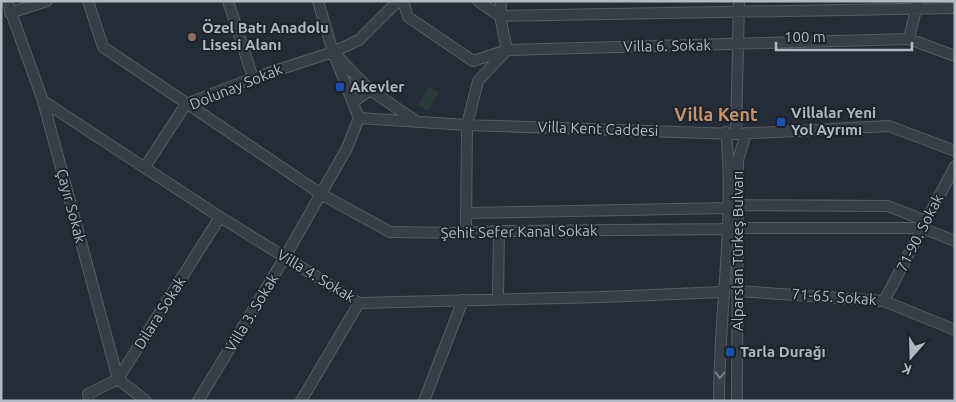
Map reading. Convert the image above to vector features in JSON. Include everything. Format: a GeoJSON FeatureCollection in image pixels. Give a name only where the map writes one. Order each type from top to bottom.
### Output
{"type":"FeatureCollection","features":[{"type":"Feature","properties":{"kind":"street","name":"Çayır Sokak"},"geometry":{"type":"LineString","coordinates":[[7,1],[43,101],[118,379]]}},
{"type":"Feature","properties":{"kind":"street"},"geometry":{"type":"LineString","coordinates":[[10,13],[47,1]]}},
{"type":"Feature","properties":{"kind":"street","name":"Şehit Sefer Kanal Sokak"},"geometry":{"type":"LineString","coordinates":[[88,1],[103,47],[321,194],[390,232],[466,233],[727,228]]}},
{"type":"Feature","properties":{"kind":"street"},"geometry":{"type":"LineString","coordinates":[[228,1],[253,78]]}},
{"type":"Feature","properties":{"kind":"street","name":"Villa Kent Caddesi"},"geometry":{"type":"LineString","coordinates":[[318,1],[333,52],[359,118],[467,125],[736,133],[889,126],[955,151]]}},
{"type":"Feature","properties":{"kind":"street","name":"Dolunay Sokak"},"geometry":{"type":"LineString","coordinates":[[146,168],[186,104],[253,78],[333,52],[359,40],[398,1]]}},
{"type":"Feature","properties":{"kind":"street","name":"Villa 6. Sokak"},"geometry":{"type":"LineString","coordinates":[[403,1],[408,18],[473,61],[507,50],[910,39],[955,56]]}},
{"type":"Feature","properties":{"kind":"street"},"geometry":{"type":"LineString","coordinates":[[478,1],[500,16],[739,12],[917,5],[955,8]]}},
{"type":"Feature","properties":{"kind":"street"},"geometry":{"type":"LineString","coordinates":[[466,233],[467,125],[478,81],[507,50],[500,16],[501,1]]}},
{"type":"Feature","properties":{"kind":"street"},"geometry":{"type":"LineString","coordinates":[[736,133],[739,1]]}},
{"type":"Feature","properties":{"kind":"street"},"geometry":{"type":"LineString","coordinates":[[910,39],[917,5]]}},
{"type":"Feature","properties":{"kind":"street","name":"Villa Kent Caddesi"},"geometry":{"type":"LineString","coordinates":[[333,52],[370,90],[416,122]]}},
{"type":"Feature","properties":{"kind":"street"},"geometry":{"type":"LineString","coordinates":[[353,102],[370,90]]}},
{"type":"Feature","properties":{"kind":"street","name":"Villa 4. Sokak"},"geometry":{"type":"LineString","coordinates":[[43,101],[220,217],[359,303],[723,292]]}},
{"type":"Feature","properties":{"kind":"street"},"geometry":{"type":"LineString","coordinates":[[380,120],[384,101]]}},
{"type":"Feature","properties":{"kind":"street","name":"Villa 3. Sokak"},"geometry":{"type":"LineString","coordinates":[[198,401],[286,257],[347,148],[359,118]]}},
{"type":"Feature","properties":{"kind":"street","name":"Alparslan Türkeş Bulvarı"},"geometry":{"type":"LineString","coordinates":[[736,133],[739,228],[737,401]]}},
{"type":"Feature","properties":{"kind":"street","name":"Alparslan Türkeş Bulvarı"},"geometry":{"type":"LineString","coordinates":[[719,401],[728,208],[728,154],[736,133]]}},
{"type":"Feature","properties":{"kind":"street","name":"71-90. Sokak"},"geometry":{"type":"LineString","coordinates":[[884,301],[955,166]]}},
{"type":"Feature","properties":{"kind":"street"},"geometry":{"type":"LineString","coordinates":[[738,204],[888,206],[955,241]]}},
{"type":"Feature","properties":{"kind":"street","name":"Şehit Sefer Kanal Sokak"},"geometry":{"type":"LineString","coordinates":[[466,213],[728,208]]}},
{"type":"Feature","properties":{"kind":"street","name":"Dilara Sokak"},"geometry":{"type":"LineString","coordinates":[[118,379],[220,217]]}},
{"type":"Feature","properties":{"kind":"street"},"geometry":{"type":"LineString","coordinates":[[739,228],[924,225]]}},
{"type":"Feature","properties":{"kind":"street"},"geometry":{"type":"LineString","coordinates":[[498,299],[499,231]]}},
{"type":"Feature","properties":{"kind":"street","name":"71-65. Sokak"},"geometry":{"type":"LineString","coordinates":[[738,291],[884,301],[955,330]]}},
{"type":"Feature","properties":{"kind":"street"},"geometry":{"type":"LineString","coordinates":[[424,401],[463,300]]}},
{"type":"Feature","properties":{"kind":"street"},"geometry":{"type":"LineString","coordinates":[[301,401],[359,303]]}},
{"type":"Feature","properties":{"kind":"street"},"geometry":{"type":"LineString","coordinates":[[88,398],[118,379],[146,401]]}},
{"type":"Feature","properties":{"kind":"shaded area"},"geometry":{"type":"Polygon","coordinates":[[[429,87],[439,93],[428,111],[418,105],[429,87]]]}},
{"type":"Feature","properties":{"kind":"place","name":"Özel Batı Anadolu Lisesi Alanı"},"geometry":{"type":"Point","coordinates":[192,37]}},
{"type":"Feature","properties":{"kind":"place","name":"Akevler"},"geometry":{"type":"Point","coordinates":[340,87]}},
{"type":"Feature","properties":{"kind":"place","name":"Villalar Yeni Yol Ayrımı"},"geometry":{"type":"Point","coordinates":[781,122]}},
{"type":"Feature","properties":{"kind":"place","name":"Tarla Durağı"},"geometry":{"type":"Point","coordinates":[730,352]}},
{"type":"Feature","properties":{"kind":"district","name":"Villa Kent"},"geometry":{"type":"Point","coordinates":[716,115]}}]}
